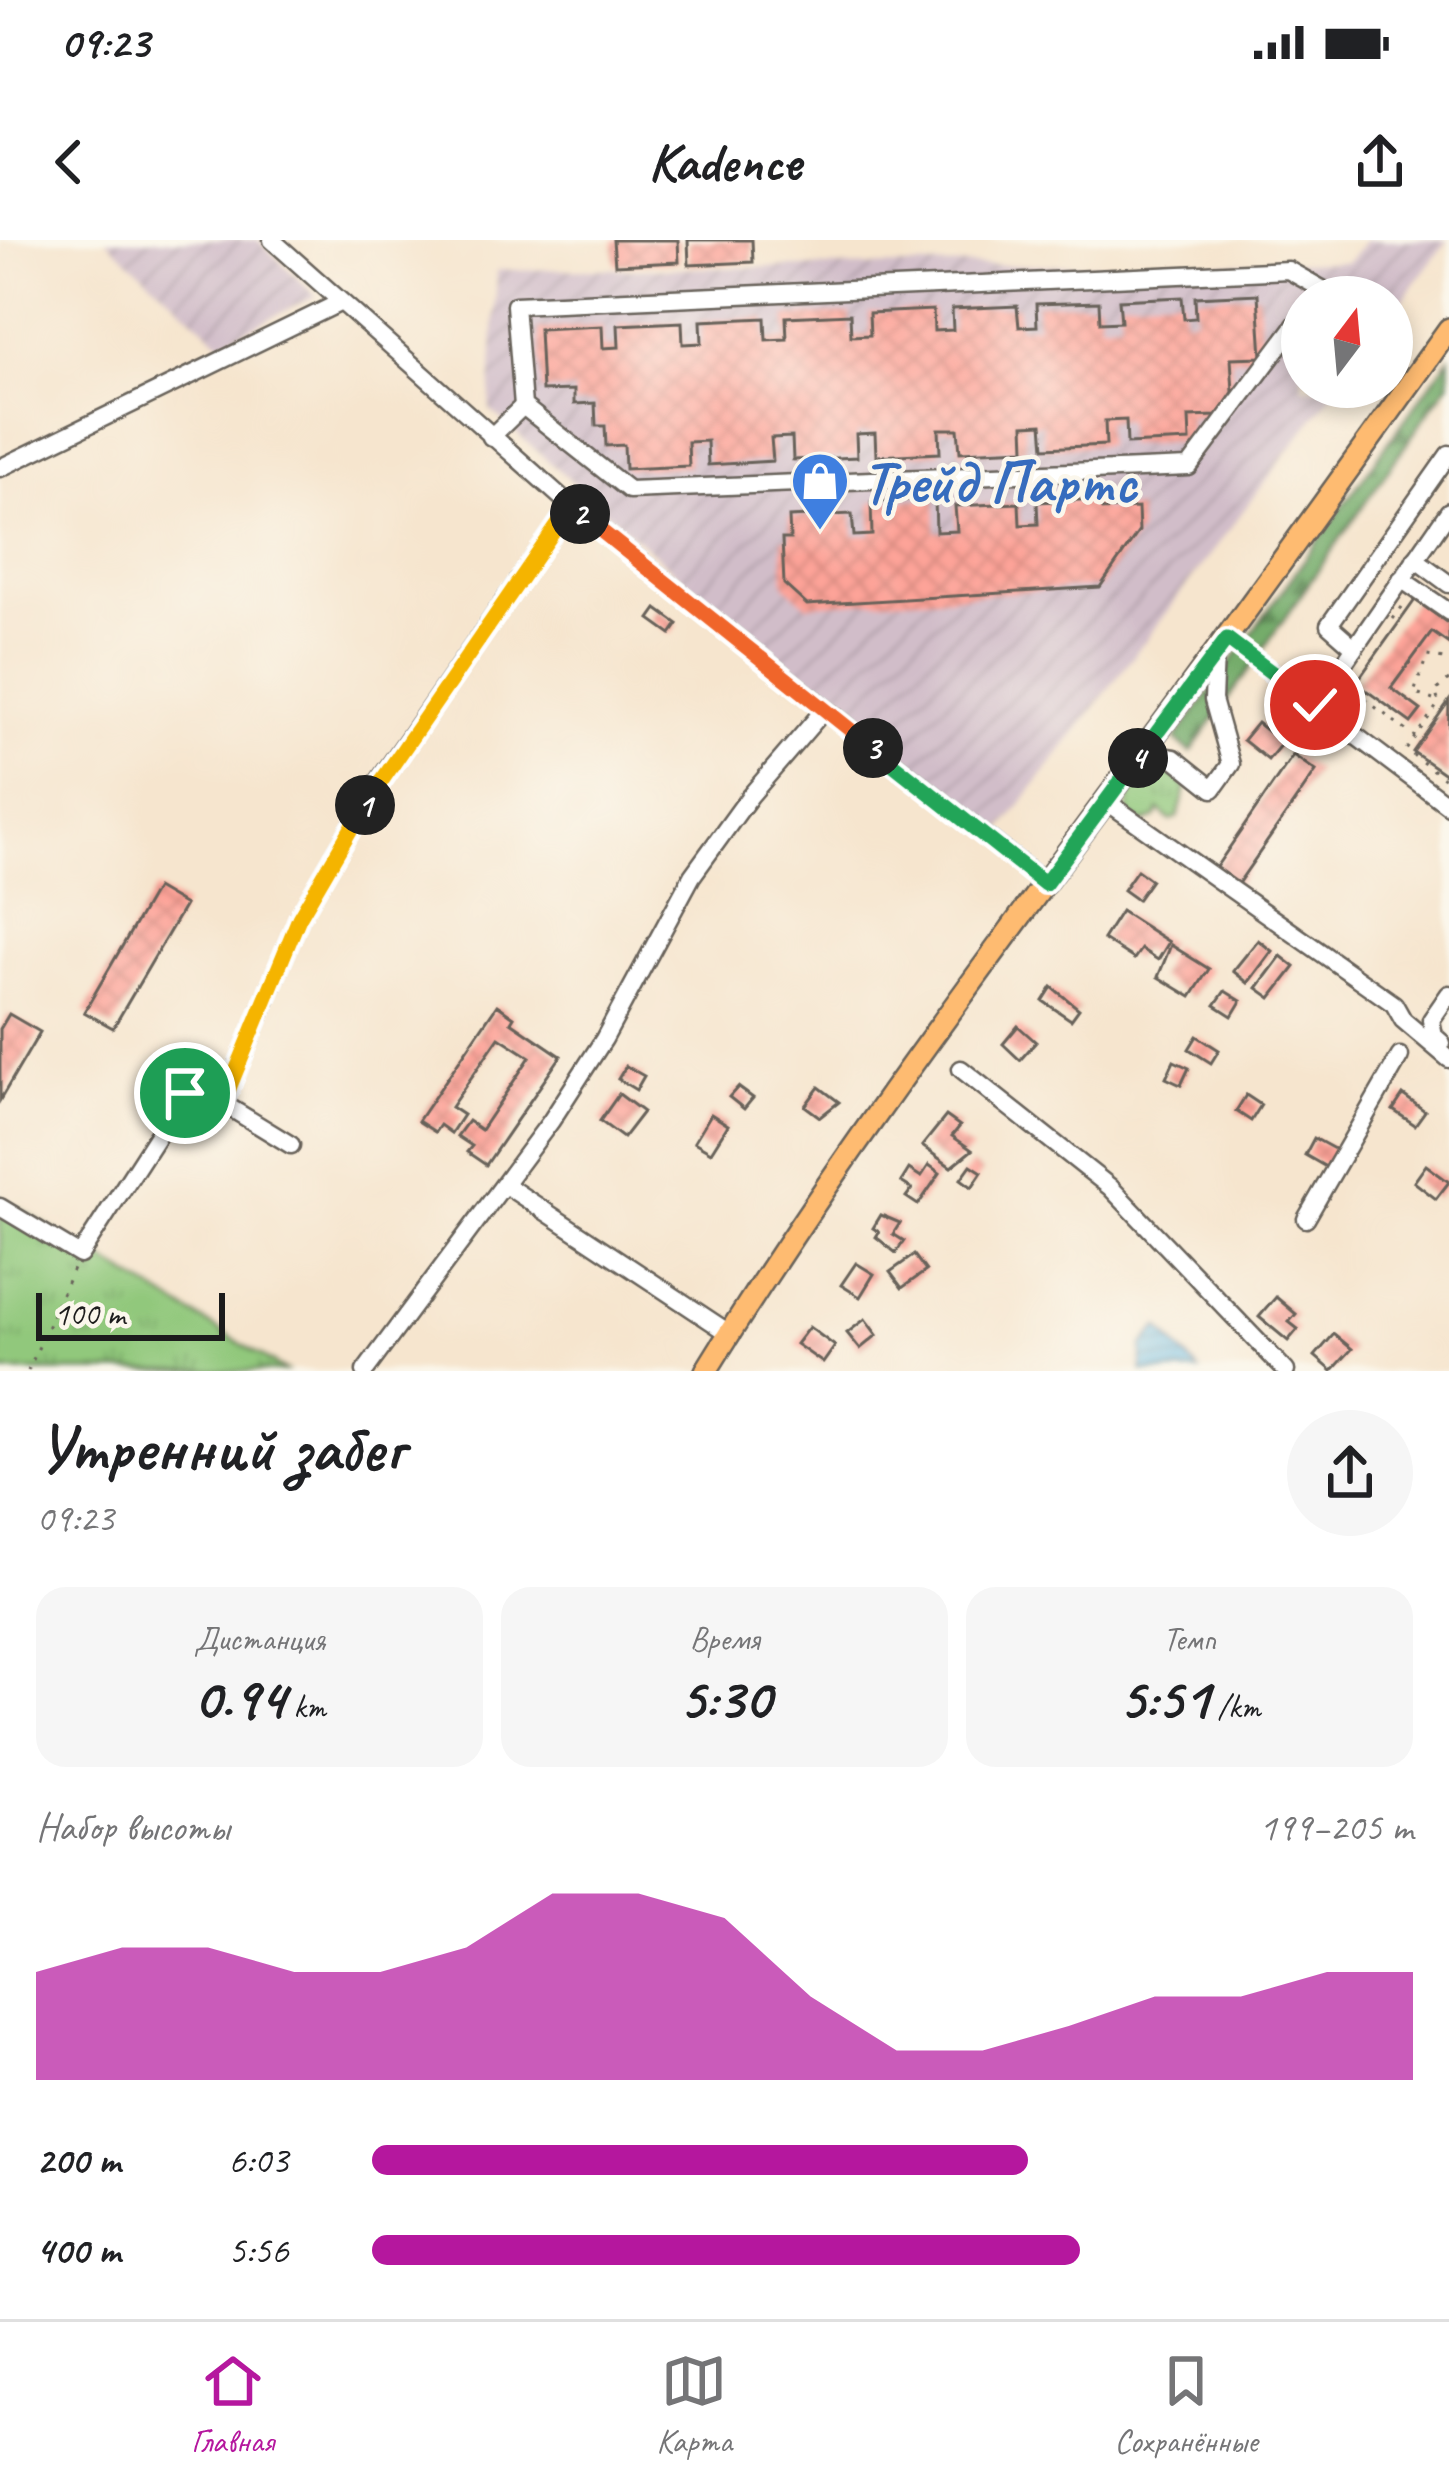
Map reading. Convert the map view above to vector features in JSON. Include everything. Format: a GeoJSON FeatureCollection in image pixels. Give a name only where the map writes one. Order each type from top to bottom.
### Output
{"type":"FeatureCollection","features":[{"type":"Feature","properties":{"kind":"main road"},"geometry":{"type":"LineString","coordinates":[[706,1371],[874,1113],[1221,646],[1449,329]]}},
{"type":"Feature","properties":{"kind":"street"},"geometry":{"type":"LineString","coordinates":[[272,240],[571,506],[1045,884]]}},
{"type":"Feature","properties":{"kind":"street"},"geometry":{"type":"LineString","coordinates":[[1281,344],[1189,467],[629,490],[523,406],[515,305],[1288,270],[1299,276]]}},
{"type":"Feature","properties":{"kind":"street"},"geometry":{"type":"LineString","coordinates":[[0,468],[341,302]]}},
{"type":"Feature","properties":{"kind":"street"},"geometry":{"type":"LineString","coordinates":[[491,437],[523,406]]}},
{"type":"Feature","properties":{"kind":"street"},"geometry":{"type":"LineString","coordinates":[[1354,646],[1329,626],[1449,454]]}},
{"type":"Feature","properties":{"kind":"street"},"geometry":{"type":"LineString","coordinates":[[223,1103],[299,918],[343,842],[571,506]]}},
{"type":"Feature","properties":{"kind":"street"},"geometry":{"type":"LineString","coordinates":[[1315,705],[1354,646],[1408,584],[1415,560],[1449,511]]}},
{"type":"Feature","properties":{"kind":"street"},"geometry":{"type":"LineString","coordinates":[[1415,560],[1449,584]]}},
{"type":"Feature","properties":{"kind":"street"},"geometry":{"type":"LineString","coordinates":[[1408,584],[1449,612]]}},
{"type":"Feature","properties":{"kind":"street"},"geometry":{"type":"LineString","coordinates":[[1142,753],[1174,758],[1213,789],[1231,764],[1213,700],[1221,646],[1315,705],[1449,806]]}},
{"type":"Feature","properties":{"kind":"street"},"geometry":{"type":"LineString","coordinates":[[365,1371],[507,1186],[604,1039],[692,876],[750,796],[824,710]]}},
{"type":"Feature","properties":{"kind":"street"},"geometry":{"type":"LineString","coordinates":[[1106,801],[1394,1004],[1403,1020],[1449,1059]]}},
{"type":"Feature","properties":{"kind":"street"},"geometry":{"type":"LineString","coordinates":[[1449,994],[1431,1020],[1434,1036],[1449,1048]]}},
{"type":"Feature","properties":{"kind":"street"},"geometry":{"type":"LineString","coordinates":[[1306,1219],[1400,1056]]}},
{"type":"Feature","properties":{"kind":"street"},"geometry":{"type":"LineString","coordinates":[[961,1069],[1110,1187],[1286,1371]]}},
{"type":"Feature","properties":{"kind":"street"},"geometry":{"type":"LineString","coordinates":[[0,1207],[80,1255],[185,1093],[196,1087],[290,1145]]}},
{"type":"Feature","properties":{"kind":"street"},"geometry":{"type":"LineString","coordinates":[[507,1186],[730,1333]]}},
{"type":"Feature","properties":{"kind":"path"},"geometry":{"type":"LineString","coordinates":[[1392,622],[1408,584]]}},
{"type":"Feature","properties":{"kind":"path"},"geometry":{"type":"LineString","coordinates":[[1449,660],[1427,656],[1414,688],[1419,698],[1439,704],[1406,750],[1449,782]]}},
{"type":"Feature","properties":{"kind":"path"},"geometry":{"type":"LineString","coordinates":[[1357,670],[1345,687],[1415,737]]}},
{"type":"Feature","properties":{"kind":"path"},"geometry":{"type":"LineString","coordinates":[[1435,700],[1436,691],[1449,680]]}},
{"type":"Feature","properties":{"kind":"path"},"geometry":{"type":"LineString","coordinates":[[28,1371],[80,1255]]}},
{"type":"Feature","properties":{"kind":"shaded area"},"geometry":{"type":"Polygon","coordinates":[[[106,240],[258,240],[316,296],[220,342],[106,240]]]}},
{"type":"Feature","properties":{"kind":"shaded area"},"geometry":{"type":"Polygon","coordinates":[[[1366,240],[1448,240],[1413,286],[1413,276],[1281,276],[1281,408],[1321,408],[1000,832],[815,694],[490,410],[497,270],[1348,262],[1366,240]]]}},
{"type":"Feature","properties":{"kind":"green space"},"geometry":{"type":"Polygon","coordinates":[[[1449,358],[1449,383],[1191,752],[1175,740],[1449,358]]]}},
{"type":"Feature","properties":{"kind":"green space"},"geometry":{"type":"Polygon","coordinates":[[[1155,771],[1175,775],[1186,788],[1178,817],[1171,821],[1159,810],[1156,818],[1142,823],[1128,815],[1129,800],[1138,784],[1155,771]]]}},
{"type":"Feature","properties":{"kind":"green space"},"geometry":{"type":"Polygon","coordinates":[[[0,1197],[286,1371],[0,1371],[0,1197]]]}},
{"type":"Feature","properties":{"kind":"water"},"geometry":{"type":"Polygon","coordinates":[[[1159,1327],[1199,1371],[1142,1371],[1143,1346],[1159,1327]]]}},
{"type":"Feature","properties":{"kind":"building"},"geometry":{"type":"Polygon","coordinates":[[[613,240],[678,240],[679,262],[615,265],[613,240]]]}},
{"type":"Feature","properties":{"kind":"building"},"geometry":{"type":"Polygon","coordinates":[[[688,240],[752,240],[753,262],[689,265],[688,240]]]}},
{"type":"Feature","properties":{"kind":"building"},"geometry":{"type":"Polygon","coordinates":[[[1258,294],[1262,357],[1231,358],[1233,392],[1217,416],[1189,417],[1190,441],[1127,444],[1126,420],[1105,421],[1106,445],[1044,448],[1042,424],[1024,425],[1025,449],[960,452],[958,429],[939,429],[940,453],[876,456],[875,433],[856,434],[857,457],[793,460],[792,437],[771,438],[773,461],[708,465],[707,441],[688,442],[689,466],[625,469],[624,445],[606,446],[605,426],[596,426],[595,403],[574,404],[574,390],[542,391],[539,329],[602,326],[603,348],[619,347],[618,325],[682,322],[683,344],[702,343],[701,321],[765,318],[766,340],[787,339],[786,317],[850,314],[851,336],[870,335],[869,313],[933,310],[934,331],[953,330],[952,309],[1017,306],[1019,327],[1037,326],[1036,304],[1099,302],[1100,323],[1121,322],[1119,300],[1182,297],[1184,319],[1196,318],[1195,297],[1258,294]]]}},
{"type":"Feature","properties":{"kind":"building"},"geometry":{"type":"Polygon","coordinates":[[[935,498],[936,532],[957,531],[955,506],[1019,503],[1020,525],[1038,524],[1037,502],[1101,499],[1102,510],[1138,508],[1139,531],[1100,587],[807,605],[784,584],[782,539],[790,539],[789,517],[852,514],[854,536],[872,535],[871,502],[935,498]]]}},
{"type":"Feature","properties":{"kind":"building"},"geometry":{"type":"Polygon","coordinates":[[[1415,600],[1449,624],[1449,644],[1432,632],[1391,688],[1421,710],[1411,723],[1356,683],[1415,600]]]}},
{"type":"Feature","properties":{"kind":"building"},"geometry":{"type":"Polygon","coordinates":[[[657,609],[678,624],[671,634],[650,619],[657,609]]]}},
{"type":"Feature","properties":{"kind":"building"},"geometry":{"type":"Polygon","coordinates":[[[1449,701],[1448,756],[1449,777],[1413,752],[1449,701]]]}},
{"type":"Feature","properties":{"kind":"building"},"geometry":{"type":"Polygon","coordinates":[[[1257,723],[1282,743],[1268,760],[1243,740],[1257,723]]]}},
{"type":"Feature","properties":{"kind":"building"},"geometry":{"type":"Polygon","coordinates":[[[1293,755],[1316,771],[1237,885],[1214,870],[1293,755]]]}},
{"type":"Feature","properties":{"kind":"building"},"geometry":{"type":"Polygon","coordinates":[[[1137,870],[1151,880],[1137,900],[1123,890],[1137,870]]]}},
{"type":"Feature","properties":{"kind":"building"},"geometry":{"type":"Polygon","coordinates":[[[156,888],[185,905],[113,1028],[84,1012],[156,888]]]}},
{"type":"Feature","properties":{"kind":"building"},"geometry":{"type":"Polygon","coordinates":[[[1121,911],[1169,942],[1158,960],[1141,949],[1134,959],[1103,939],[1121,911]]]}},
{"type":"Feature","properties":{"kind":"building"},"geometry":{"type":"Polygon","coordinates":[[[1258,940],[1272,951],[1248,983],[1233,971],[1258,940]]]}},
{"type":"Feature","properties":{"kind":"building"},"geometry":{"type":"Polygon","coordinates":[[[1171,945],[1209,969],[1191,997],[1158,977],[1171,945]]]}},
{"type":"Feature","properties":{"kind":"building"},"geometry":{"type":"Polygon","coordinates":[[[1281,956],[1295,967],[1271,998],[1257,988],[1281,956]]]}},
{"type":"Feature","properties":{"kind":"building"},"geometry":{"type":"Polygon","coordinates":[[[1052,987],[1079,1009],[1071,1020],[1043,1001],[1052,987]]]}},
{"type":"Feature","properties":{"kind":"building"},"geometry":{"type":"Polygon","coordinates":[[[1225,991],[1241,1001],[1232,1016],[1215,1005],[1225,991]]]}},
{"type":"Feature","properties":{"kind":"building"},"geometry":{"type":"Polygon","coordinates":[[[497,1005],[514,1017],[511,1022],[561,1056],[486,1165],[467,1152],[472,1146],[457,1136],[468,1121],[481,1130],[530,1057],[499,1037],[451,1107],[463,1115],[451,1133],[440,1125],[435,1132],[418,1121],[497,1005]]]}},
{"type":"Feature","properties":{"kind":"building"},"geometry":{"type":"Polygon","coordinates":[[[9,1014],[40,1032],[0,1100],[0,1029],[9,1014]]]}},
{"type":"Feature","properties":{"kind":"building"},"geometry":{"type":"Polygon","coordinates":[[[1018,1026],[1036,1042],[1020,1060],[1003,1044],[1018,1026]]]}},
{"type":"Feature","properties":{"kind":"building"},"geometry":{"type":"Polygon","coordinates":[[[1197,1036],[1219,1050],[1211,1063],[1189,1049],[1197,1036]]]}},
{"type":"Feature","properties":{"kind":"building"},"geometry":{"type":"Polygon","coordinates":[[[1174,1061],[1189,1068],[1181,1085],[1166,1078],[1174,1061]]]}},
{"type":"Feature","properties":{"kind":"building"},"geometry":{"type":"Polygon","coordinates":[[[626,1066],[644,1076],[636,1090],[618,1079],[626,1066]]]}},
{"type":"Feature","properties":{"kind":"building"},"geometry":{"type":"Polygon","coordinates":[[[738,1087],[753,1098],[744,1109],[729,1097],[738,1087]]]}},
{"type":"Feature","properties":{"kind":"building"},"geometry":{"type":"Polygon","coordinates":[[[819,1087],[839,1102],[820,1117],[805,1106],[819,1087]]]}},
{"type":"Feature","properties":{"kind":"building"},"geometry":{"type":"Polygon","coordinates":[[[619,1094],[643,1112],[623,1138],[600,1121],[619,1094]]]}},
{"type":"Feature","properties":{"kind":"building"},"geometry":{"type":"Polygon","coordinates":[[[1246,1095],[1261,1105],[1251,1121],[1236,1111],[1246,1095]]]}},
{"type":"Feature","properties":{"kind":"building"},"geometry":{"type":"Polygon","coordinates":[[[1403,1095],[1425,1111],[1415,1125],[1393,1110],[1403,1095]]]}},
{"type":"Feature","properties":{"kind":"building"},"geometry":{"type":"Polygon","coordinates":[[[711,1114],[728,1125],[711,1152],[694,1142],[711,1114]]]}},
{"type":"Feature","properties":{"kind":"building"},"geometry":{"type":"Polygon","coordinates":[[[946,1116],[960,1126],[952,1136],[972,1150],[951,1167],[922,1146],[946,1116]]]}},
{"type":"Feature","properties":{"kind":"building"},"geometry":{"type":"Polygon","coordinates":[[[1314,1138],[1336,1150],[1326,1167],[1305,1155],[1314,1138]]]}},
{"type":"Feature","properties":{"kind":"building"},"geometry":{"type":"Polygon","coordinates":[[[929,1165],[940,1173],[918,1205],[906,1197],[912,1189],[901,1182],[909,1169],[921,1177],[929,1165]]]}},
{"type":"Feature","properties":{"kind":"building"},"geometry":{"type":"Polygon","coordinates":[[[971,1165],[982,1172],[972,1187],[961,1179],[971,1165]]]}},
{"type":"Feature","properties":{"kind":"building"},"geometry":{"type":"Polygon","coordinates":[[[1426,1165],[1449,1182],[1436,1199],[1414,1182],[1426,1165]]]}},
{"type":"Feature","properties":{"kind":"building"},"geometry":{"type":"Polygon","coordinates":[[[881,1215],[900,1223],[893,1234],[904,1241],[896,1253],[876,1237],[879,1232],[873,1228],[881,1215]]]}},
{"type":"Feature","properties":{"kind":"building"},"geometry":{"type":"Polygon","coordinates":[[[914,1255],[926,1271],[902,1288],[890,1272],[914,1255]]]}},
{"type":"Feature","properties":{"kind":"building"},"geometry":{"type":"Polygon","coordinates":[[[856,1263],[874,1274],[860,1297],[841,1285],[856,1263]]]}},
{"type":"Feature","properties":{"kind":"building"},"geometry":{"type":"Polygon","coordinates":[[[1276,1297],[1296,1314],[1289,1322],[1298,1329],[1288,1341],[1259,1317],[1276,1297]]]}},
{"type":"Feature","properties":{"kind":"building"},"geometry":{"type":"Polygon","coordinates":[[[865,1319],[877,1335],[860,1349],[847,1333],[865,1319]]]}},
{"type":"Feature","properties":{"kind":"building"},"geometry":{"type":"Polygon","coordinates":[[[809,1327],[835,1346],[823,1363],[796,1344],[809,1327]]]}},
{"type":"Feature","properties":{"kind":"building"},"geometry":{"type":"Polygon","coordinates":[[[1334,1334],[1352,1349],[1332,1371],[1315,1356],[1334,1334]]]}},
{"type":"Feature","properties":{"kind":"place","name":"Трейд Партс"},"geometry":{"type":"Point","coordinates":[820,532]}},
{"type":"Feature","properties":{"kind":"route"},"geometry":{"type":"LineString","coordinates":[[185,1093],[196,1087],[223,1103],[299,918],[376,785],[571,506],[1045,884],[1227,639],[1315,705]]}}]}
